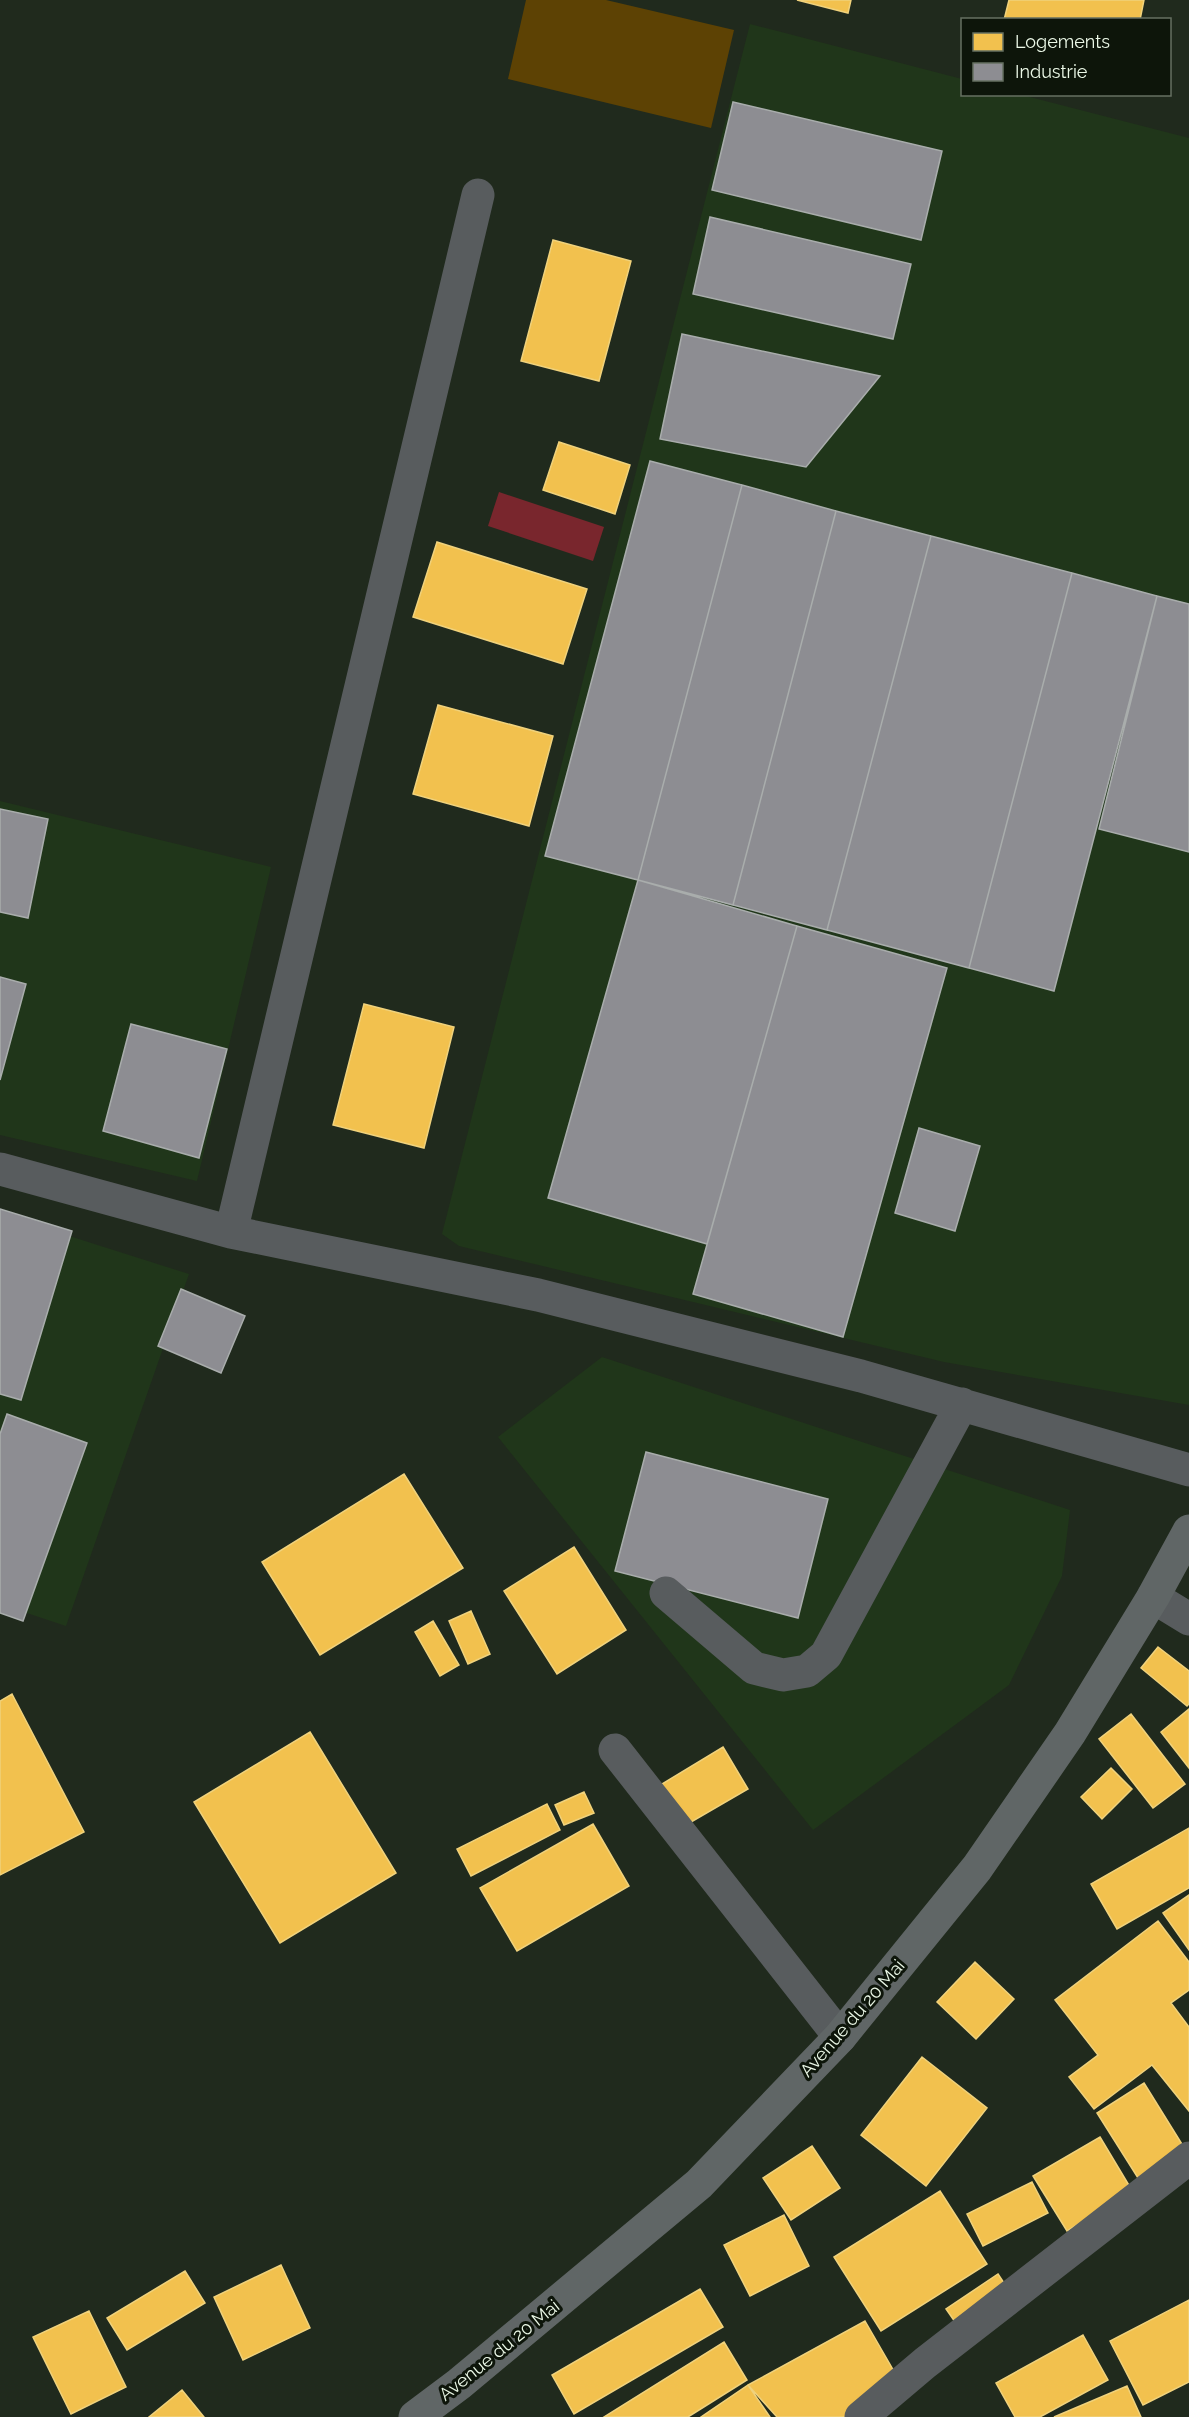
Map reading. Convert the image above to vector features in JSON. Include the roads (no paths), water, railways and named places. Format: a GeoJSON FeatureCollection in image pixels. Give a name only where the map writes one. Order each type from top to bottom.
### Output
{"type":"FeatureCollection","features":[{"type":"Feature","properties":{"kind":"main road","name":"Avenue du 20 Mai"},"geometry":{"type":"LineString","coordinates":[[415,2417],[485,2363],[699,2184],[840,2037],[977,1868],[1070,1733],[1154,1597],[1189,1531]]}},
{"type":"Feature","properties":{"kind":"street"},"geometry":{"type":"LineString","coordinates":[[231,1232],[478,195]]}},
{"type":"Feature","properties":{"kind":"street"},"geometry":{"type":"LineString","coordinates":[[0,1169],[231,1232],[538,1295],[861,1376],[1189,1470]]}},
{"type":"Feature","properties":{"kind":"street"},"geometry":{"type":"LineString","coordinates":[[666,1593],[754,1668],[783,1675],[807,1671],[826,1655],[962,1404]]}},
{"type":"Feature","properties":{"kind":"street"},"geometry":{"type":"LineString","coordinates":[[1154,1597],[1189,1620]]}},
{"type":"Feature","properties":{"kind":"street"},"geometry":{"type":"LineString","coordinates":[[615,1750],[840,2037]]}},
{"type":"Feature","properties":{"kind":"street"},"geometry":{"type":"LineString","coordinates":[[861,2417],[925,2363],[1189,2158]]}}]}
